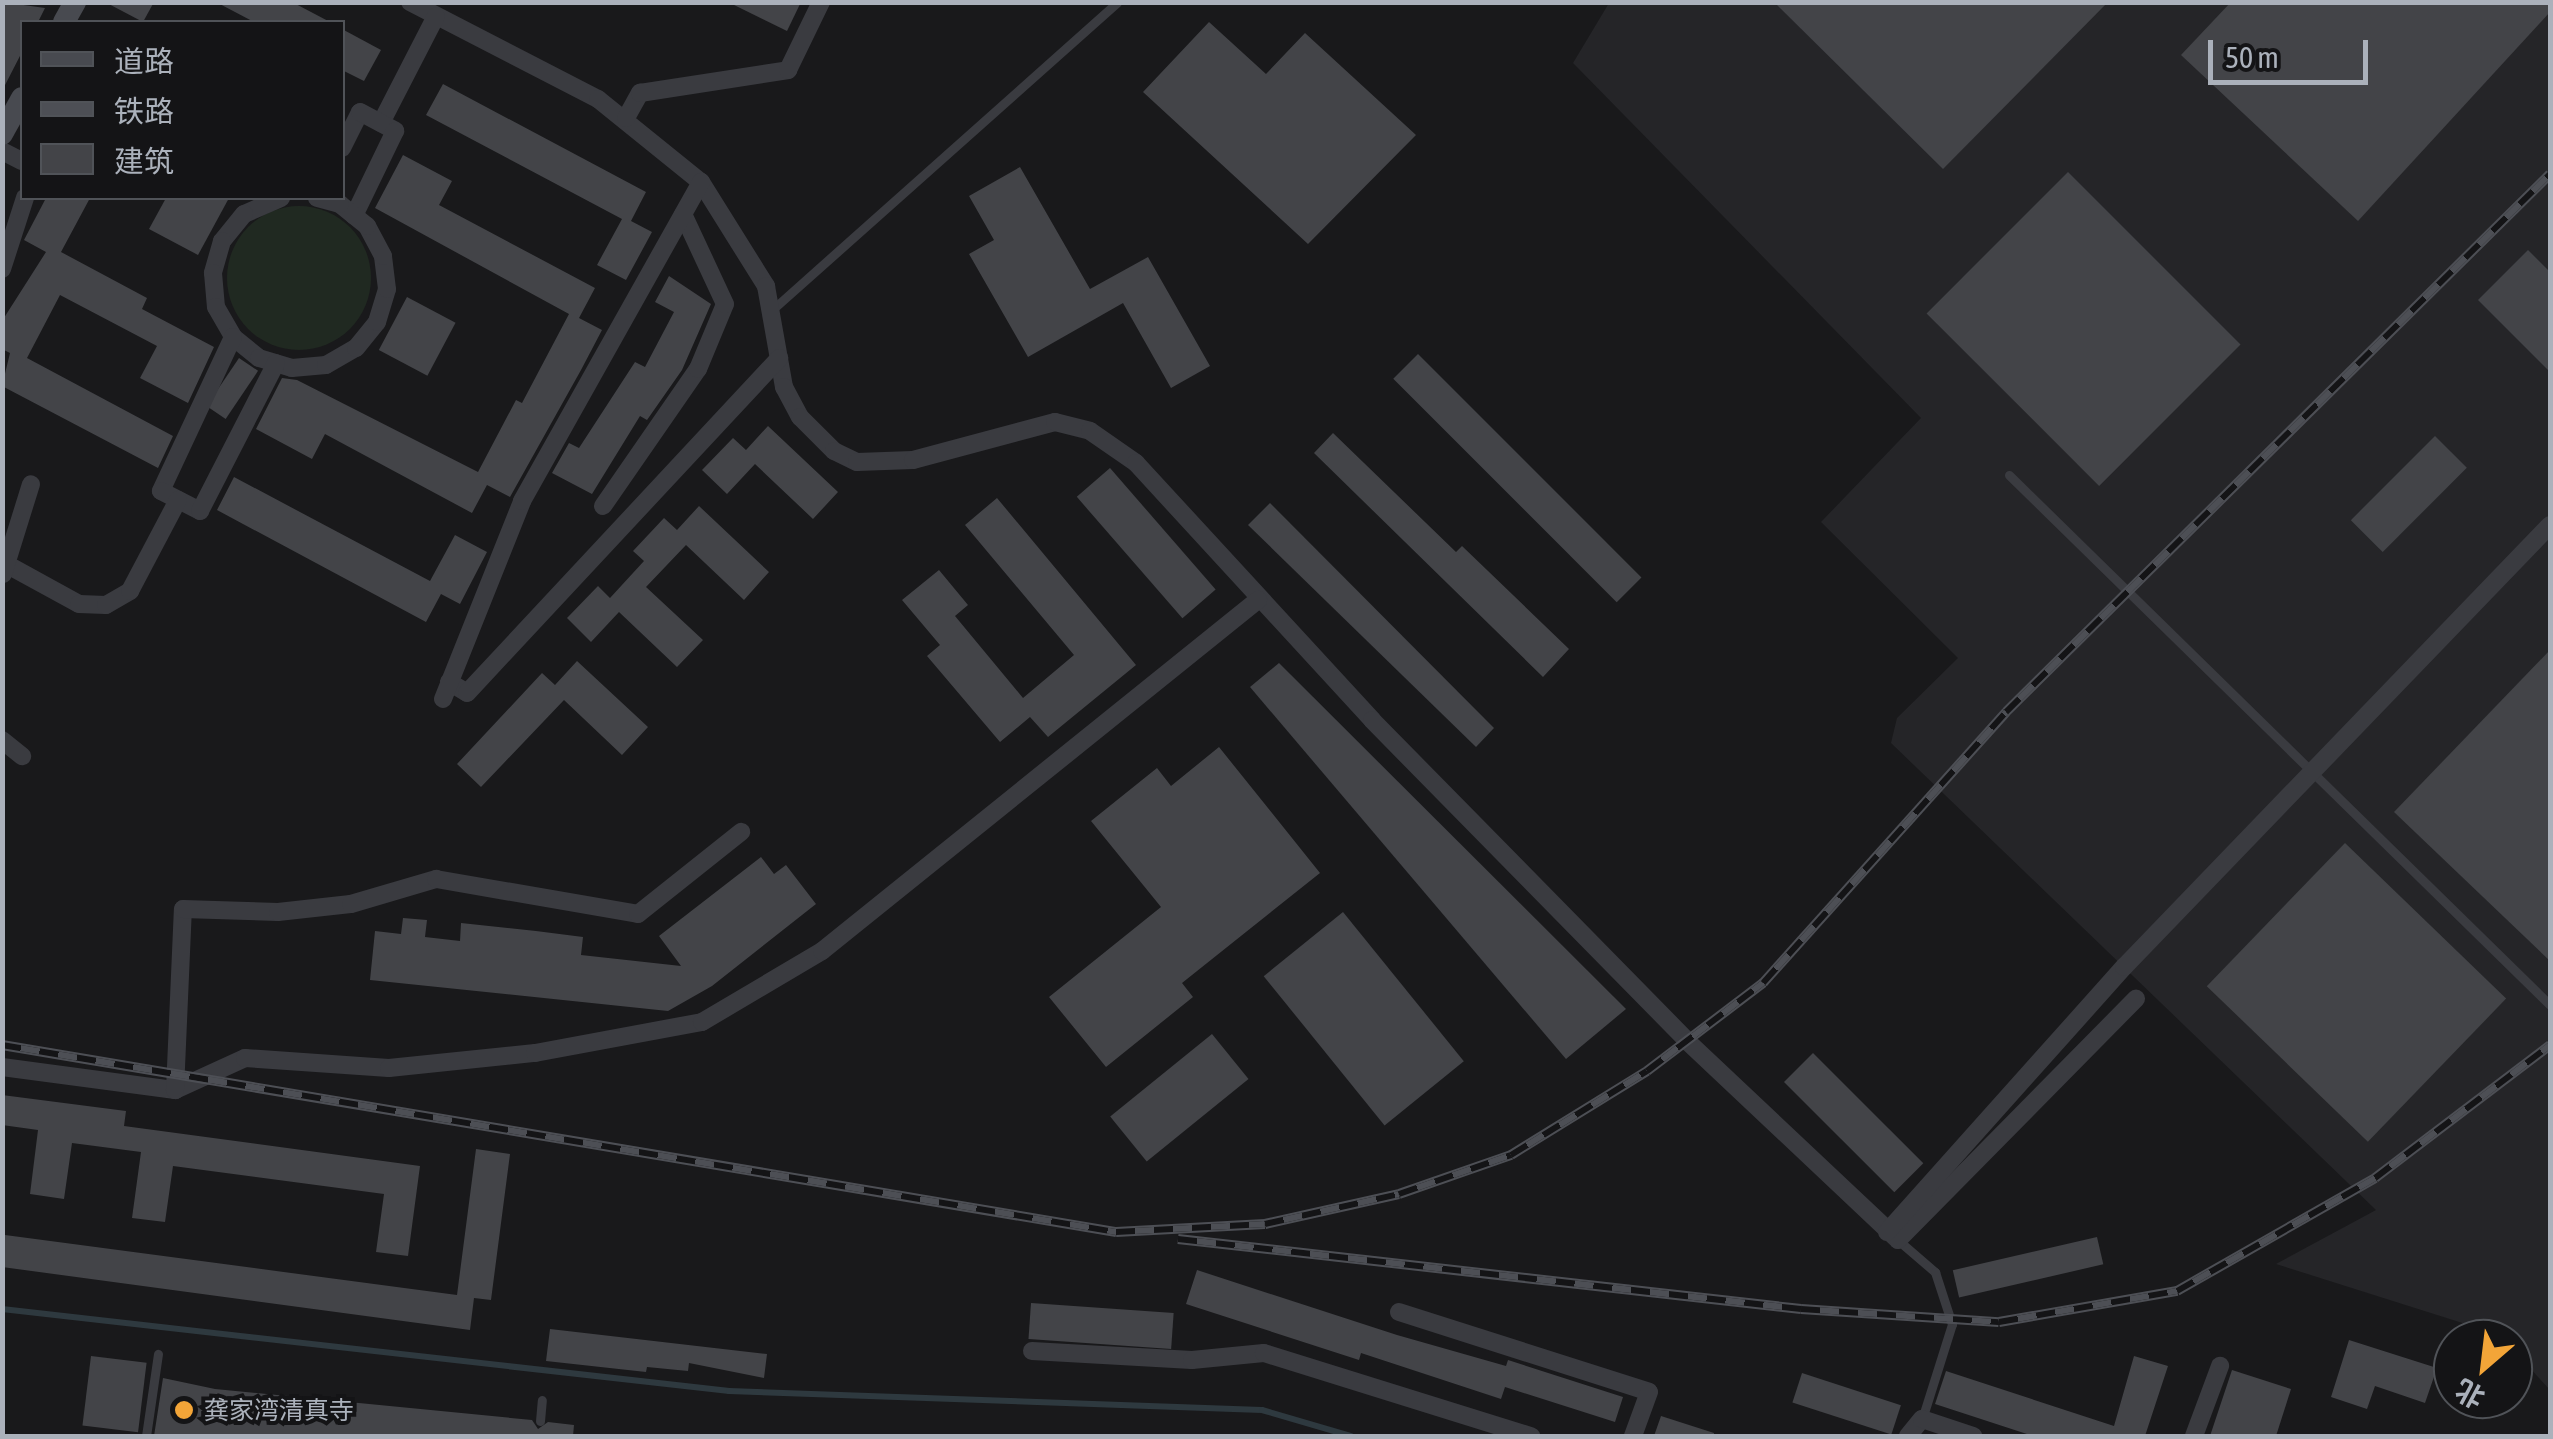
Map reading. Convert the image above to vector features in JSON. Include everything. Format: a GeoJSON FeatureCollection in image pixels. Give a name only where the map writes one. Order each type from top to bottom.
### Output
{"type":"FeatureCollection","features":[{"type":"Feature","properties":{"kind":"street"},"geometry":{"type":"LineString","coordinates":[[410,2],[626,118],[701,182],[766,286],[779,358],[800,417],[824,444],[857,462],[913,460],[1054,422],[1090,431],[1136,463],[1258,600],[1687,1040],[1892,1236]]}},
{"type":"Feature","properties":{"kind":"street"},"geometry":{"type":"LineString","coordinates":[[626,118],[640,93],[788,70],[821,2]]}},
{"type":"Feature","properties":{"kind":"street"},"geometry":{"type":"LineString","coordinates":[[381,123],[436,16]]}},
{"type":"Feature","properties":{"kind":"street"},"geometry":{"type":"LineString","coordinates":[[2,134],[20,102]]}},
{"type":"Feature","properties":{"kind":"street"},"geometry":{"type":"LineString","coordinates":[[345,142],[360,112],[395,131],[354,216]]}},
{"type":"Feature","properties":{"kind":"street"},"geometry":{"type":"LineString","coordinates":[[701,182],[522,500],[446,691],[468,693],[779,358]]}},
{"type":"Feature","properties":{"kind":"street"},"geometry":{"type":"LineString","coordinates":[[2,269],[24,200]]}},
{"type":"Feature","properties":{"kind":"street"},"geometry":{"type":"LineString","coordinates":[[276,200],[244,214],[222,241],[213,273],[216,307],[233,337],[276,363],[326,365],[356,348],[377,322],[387,289],[383,256],[354,216],[322,200]]}},
{"type":"Feature","properties":{"kind":"street"},"geometry":{"type":"LineString","coordinates":[[604,506],[698,369],[725,304],[683,214]]}},
{"type":"Feature","properties":{"kind":"street"},"geometry":{"type":"LineString","coordinates":[[233,337],[161,492],[200,510],[276,363]]}},
{"type":"Feature","properties":{"kind":"street"},"geometry":{"type":"LineString","coordinates":[[31,484],[5,557],[79,604],[106,605],[130,591],[178,500]]}},
{"type":"Feature","properties":{"kind":"street"},"geometry":{"type":"LineString","coordinates":[[1892,1236],[2124,967],[2550,526]]}},
{"type":"Feature","properties":{"kind":"street"},"geometry":{"type":"LineString","coordinates":[[2,1068],[175,1090],[245,1058],[389,1068],[535,1053],[702,1022],[822,951],[1258,600]]}},
{"type":"Feature","properties":{"kind":"street"},"geometry":{"type":"LineString","coordinates":[[2,740],[22,756]]}},
{"type":"Feature","properties":{"kind":"street"},"geometry":{"type":"LineString","coordinates":[[175,1090],[183,909],[296,910],[351,904],[436,879],[638,914],[741,832]]}},
{"type":"Feature","properties":{"kind":"street"},"geometry":{"type":"LineString","coordinates":[[1892,1236],[2136,999]]}},
{"type":"Feature","properties":{"kind":"street"},"geometry":{"type":"LineString","coordinates":[[1399,1312],[1649,1392],[1633,1436]]}},
{"type":"Feature","properties":{"kind":"street"},"geometry":{"type":"LineString","coordinates":[[1032,1351],[1192,1360],[1264,1353],[1532,1436]]}},
{"type":"Feature","properties":{"kind":"street"},"geometry":{"type":"LineString","coordinates":[[2194,1436],[2220,1366]]}},
{"type":"Feature","properties":{"kind":"street"},"geometry":{"type":"LineString","coordinates":[[1908,1436],[1922,1419],[1974,1436]]}},
{"type":"Feature","properties":{"kind":"lane"},"geometry":{"type":"LineString","coordinates":[[773,309],[1117,2]]}},
{"type":"Feature","properties":{"kind":"lane"},"geometry":{"type":"LineString","coordinates":[[2009,475],[2550,1005]]}},
{"type":"Feature","properties":{"kind":"lane"},"geometry":{"type":"LineString","coordinates":[[1892,1236],[1935,1272],[1952,1324],[1922,1419]]}},
{"type":"Feature","properties":{"kind":"lane"},"geometry":{"type":"LineString","coordinates":[[146,1436],[158,1354]]}},
{"type":"Feature","properties":{"kind":"lane"},"geometry":{"type":"LineString","coordinates":[[540,1421],[542,1400]]}},
{"type":"Feature","properties":{"kind":"shaded area"},"geometry":{"type":"Polygon","coordinates":[[[1609,3],[2550,3],[2550,1390],[2533,1372],[2533,1319],[2450,1319],[2276,1264],[2376,1210],[1891,743],[1897,718],[1958,658],[1821,522],[1921,418],[1573,63],[1609,3]]]}},
{"type":"Feature","properties":{"kind":"shaded area"},"geometry":{"type":"Polygon","coordinates":[[[299,206],[327,211],[350,227],[366,250],[371,278],[366,306],[350,329],[327,345],[299,350],[271,345],[248,329],[232,306],[227,278],[232,250],[248,227],[271,211],[299,206]]]}},
{"type":"Feature","properties":{"kind":"building"},"geometry":{"type":"Polygon","coordinates":[[[2,2],[45,8],[39,20],[20,20],[20,56],[2,91],[2,2]]]}},
{"type":"Feature","properties":{"kind":"building"},"geometry":{"type":"Polygon","coordinates":[[[105,2],[154,2],[144,20],[105,2]]]}},
{"type":"Feature","properties":{"kind":"building"},"geometry":{"type":"Polygon","coordinates":[[[216,2],[292,2],[326,20],[250,20],[216,2]]]}},
{"type":"Feature","properties":{"kind":"building"},"geometry":{"type":"Polygon","coordinates":[[[728,2],[801,2],[787,31],[728,2]]]}},
{"type":"Feature","properties":{"kind":"building"},"geometry":{"type":"Polygon","coordinates":[[[1774,2],[2108,2],[1943,169],[1774,2]]]}},
{"type":"Feature","properties":{"kind":"building"},"geometry":{"type":"Polygon","coordinates":[[[2231,2],[2550,2],[2550,12],[2358,221],[2181,55],[2231,2]]]}},
{"type":"Feature","properties":{"kind":"building"},"geometry":{"type":"Polygon","coordinates":[[[1209,22],[1266,74],[1305,33],[1416,135],[1308,244],[1143,92],[1209,22]]]}},
{"type":"Feature","properties":{"kind":"building"},"geometry":{"type":"Polygon","coordinates":[[[345,31],[381,50],[364,81],[345,72],[345,31]]]}},
{"type":"Feature","properties":{"kind":"building"},"geometry":{"type":"Polygon","coordinates":[[[443,84],[646,192],[631,221],[652,232],[626,280],[597,265],[622,219],[426,115],[443,84]]]}},
{"type":"Feature","properties":{"kind":"building"},"geometry":{"type":"Polygon","coordinates":[[[403,155],[452,181],[439,205],[595,288],[579,318],[602,330],[581,370],[510,497],[487,485],[472,513],[325,434],[312,459],[256,429],[282,378],[297,380],[478,472],[516,400],[522,403],[569,314],[375,208],[403,155]]]}},
{"type":"Feature","properties":{"kind":"building"},"geometry":{"type":"Polygon","coordinates":[[[1020,167],[1090,289],[1148,257],[1210,366],[1171,388],[1123,303],[1028,357],[969,254],[994,240],[969,196],[1020,167]]]}},
{"type":"Feature","properties":{"kind":"building"},"geometry":{"type":"Polygon","coordinates":[[[2068,172],[2241,345],[2099,486],[1927,313],[2068,172]]]}},
{"type":"Feature","properties":{"kind":"building"},"geometry":{"type":"Polygon","coordinates":[[[45,200],[89,200],[61,252],[147,298],[142,309],[214,347],[188,403],[140,378],[157,346],[60,295],[27,358],[173,436],[158,468],[2,386],[10,353],[2,349],[2,321],[46,252],[24,240],[45,200]]]}},
{"type":"Feature","properties":{"kind":"building"},"geometry":{"type":"Polygon","coordinates":[[[165,200],[228,200],[198,255],[149,229],[165,200]]]}},
{"type":"Feature","properties":{"kind":"building"},"geometry":{"type":"Polygon","coordinates":[[[2528,250],[2550,272],[2550,372],[2478,300],[2528,250]]]}},
{"type":"Feature","properties":{"kind":"building"},"geometry":{"type":"Polygon","coordinates":[[[669,276],[711,304],[682,370],[647,420],[640,416],[592,494],[552,473],[569,443],[579,448],[635,362],[645,367],[674,312],[655,302],[669,276]]]}},
{"type":"Feature","properties":{"kind":"building"},"geometry":{"type":"Polygon","coordinates":[[[407,297],[456,323],[427,376],[379,350],[407,297]]]}},
{"type":"Feature","properties":{"kind":"building"},"geometry":{"type":"Polygon","coordinates":[[[1418,354],[1641,577],[1617,602],[1393,379],[1418,354]]]}},
{"type":"Feature","properties":{"kind":"building"},"geometry":{"type":"Polygon","coordinates":[[[239,358],[258,371],[226,419],[207,406],[239,358]]]}},
{"type":"Feature","properties":{"kind":"building"},"geometry":{"type":"Polygon","coordinates":[[[768,426],[838,492],[813,519],[755,464],[727,494],[702,470],[733,438],[746,450],[768,426]]]}},
{"type":"Feature","properties":{"kind":"building"},"geometry":{"type":"Polygon","coordinates":[[[1333,433],[1456,552],[1462,546],[1569,649],[1543,677],[1314,453],[1333,433]]]}},
{"type":"Feature","properties":{"kind":"building"},"geometry":{"type":"Polygon","coordinates":[[[2435,436],[2467,468],[2383,552],[2351,520],[2435,436]]]}},
{"type":"Feature","properties":{"kind":"building"},"geometry":{"type":"Polygon","coordinates":[[[1110,468],[1216,590],[1182,618],[1077,497],[1110,468]]]}},
{"type":"Feature","properties":{"kind":"building"},"geometry":{"type":"Polygon","coordinates":[[[234,477],[430,581],[455,535],[487,552],[460,604],[441,594],[426,622],[217,510],[234,477]]]}},
{"type":"Feature","properties":{"kind":"building"},"geometry":{"type":"Polygon","coordinates":[[[997,498],[1136,665],[1048,737],[1030,717],[1000,742],[927,656],[940,645],[902,600],[939,570],[968,605],[955,616],[1023,698],[1074,655],[965,525],[997,498]]]}},
{"type":"Feature","properties":{"kind":"building"},"geometry":{"type":"Polygon","coordinates":[[[1270,503],[1494,728],[1476,747],[1248,525],[1270,503]]]}},
{"type":"Feature","properties":{"kind":"building"},"geometry":{"type":"Polygon","coordinates":[[[699,506],[769,572],[744,600],[686,545],[646,587],[703,640],[677,667],[619,612],[591,642],[567,618],[598,586],[610,598],[644,561],[633,551],[664,518],[677,530],[699,506]]]}},
{"type":"Feature","properties":{"kind":"building"},"geometry":{"type":"Polygon","coordinates":[[[2550,650],[2550,961],[2394,812],[2550,650]]]}},
{"type":"Feature","properties":{"kind":"building"},"geometry":{"type":"Polygon","coordinates":[[[577,661],[648,727],[622,755],[564,700],[481,787],[457,764],[542,673],[555,685],[577,661]]]}},
{"type":"Feature","properties":{"kind":"building"},"geometry":{"type":"Polygon","coordinates":[[[1279,663],[1626,1009],[1566,1059],[1250,687],[1279,663]]]}},
{"type":"Feature","properties":{"kind":"building"},"geometry":{"type":"Polygon","coordinates":[[[1219,747],[1320,873],[1182,983],[1193,997],[1106,1067],[1049,997],[1161,907],[1091,821],[1157,768],[1171,786],[1219,747]]]}},
{"type":"Feature","properties":{"kind":"building"},"geometry":{"type":"Polygon","coordinates":[[[2345,843],[2506,999],[2368,1142],[2207,986],[2345,843]]]}},
{"type":"Feature","properties":{"kind":"building"},"geometry":{"type":"Polygon","coordinates":[[[761,857],[774,874],[786,865],[816,904],[712,986],[668,1011],[370,980],[375,931],[401,934],[403,918],[427,920],[425,937],[460,941],[461,923],[536,931],[583,937],[581,955],[681,966],[659,936],[761,857]]]}},
{"type":"Feature","properties":{"kind":"building"},"geometry":{"type":"Polygon","coordinates":[[[1343,912],[1464,1061],[1385,1125],[1264,976],[1343,912]]]}},
{"type":"Feature","properties":{"kind":"building"},"geometry":{"type":"Polygon","coordinates":[[[1212,1034],[1249,1079],[1147,1162],[1110,1116],[1212,1034]]]}},
{"type":"Feature","properties":{"kind":"building"},"geometry":{"type":"Polygon","coordinates":[[[1813,1053],[1923,1163],[1894,1192],[1784,1082],[1813,1053]]]}},
{"type":"Feature","properties":{"kind":"building"},"geometry":{"type":"Polygon","coordinates":[[[2,1095],[126,1111],[124,1126],[420,1166],[408,1256],[376,1252],[384,1194],[173,1166],[165,1222],[132,1218],[141,1152],[72,1143],[64,1199],[30,1194],[38,1130],[2,1125],[2,1095]]]}},
{"type":"Feature","properties":{"kind":"building"},"geometry":{"type":"Polygon","coordinates":[[[476,1149],[510,1154],[491,1300],[474,1298],[470,1330],[2,1267],[5,1235],[457,1295],[476,1149]]]}},
{"type":"Feature","properties":{"kind":"building"},"geometry":{"type":"Polygon","coordinates":[[[2097,1237],[2103,1264],[1959,1298],[1953,1270],[2097,1237]]]}},
{"type":"Feature","properties":{"kind":"building"},"geometry":{"type":"Polygon","coordinates":[[[1197,1270],[1397,1335],[1506,1366],[1508,1360],[1623,1397],[1615,1422],[1505,1387],[1501,1399],[1361,1353],[1359,1360],[1186,1304],[1197,1270]]]}},
{"type":"Feature","properties":{"kind":"building"},"geometry":{"type":"Polygon","coordinates":[[[1031,1303],[1174,1313],[1171,1349],[1028,1339],[1031,1303]]]}},
{"type":"Feature","properties":{"kind":"building"},"geometry":{"type":"Polygon","coordinates":[[[550,1329],[767,1354],[764,1378],[689,1363],[688,1371],[647,1367],[646,1372],[546,1361],[550,1329]]]}},
{"type":"Feature","properties":{"kind":"building"},"geometry":{"type":"Polygon","coordinates":[[[2349,1340],[2433,1367],[2425,1403],[2375,1386],[2367,1409],[2331,1397],[2349,1340]]]}},
{"type":"Feature","properties":{"kind":"building"},"geometry":{"type":"Polygon","coordinates":[[[91,1356],[147,1363],[138,1432],[82,1425],[91,1356]]]}},
{"type":"Feature","properties":{"kind":"building"},"geometry":{"type":"Polygon","coordinates":[[[2134,1356],[2168,1366],[2145,1436],[2033,1436],[1935,1404],[1946,1371],[2114,1426],[2134,1356]]]}},
{"type":"Feature","properties":{"kind":"building"},"geometry":{"type":"Polygon","coordinates":[[[2232,1370],[2291,1389],[2276,1436],[2210,1436],[2232,1370]]]}},
{"type":"Feature","properties":{"kind":"building"},"geometry":{"type":"Polygon","coordinates":[[[1802,1373],[1901,1405],[1891,1435],[1792,1402],[1802,1373]]]}},
{"type":"Feature","properties":{"kind":"building"},"geometry":{"type":"Polygon","coordinates":[[[163,1378],[215,1389],[532,1420],[538,1429],[548,1422],[574,1425],[573,1436],[154,1436],[163,1378]]]}},
{"type":"Feature","properties":{"kind":"building"},"geometry":{"type":"Polygon","coordinates":[[[1661,1416],[1714,1433],[1714,1436],[1654,1436],[1661,1416]]]}},
{"type":"Feature","properties":{"kind":"waterway"},"geometry":{"type":"LineString","coordinates":[[2,1309],[729,1391],[1262,1410],[1351,1436]]}},
{"type":"Feature","properties":{"kind":"railway"},"geometry":{"type":"LineString","coordinates":[[2,1045],[1116,1232],[1265,1224],[1399,1194],[1511,1155],[1647,1071],[1763,983],[2006,712],[2550,174]]}},
{"type":"Feature","properties":{"kind":"railway"},"geometry":{"type":"LineString","coordinates":[[1178,1239],[1801,1309],[1999,1322],[2177,1291],[2375,1178],[2550,1045]]}},
{"type":"Feature","properties":{"kind":"place","name":"龚家湾清真寺"},"geometry":{"type":"Point","coordinates":[184,1410]}}]}
